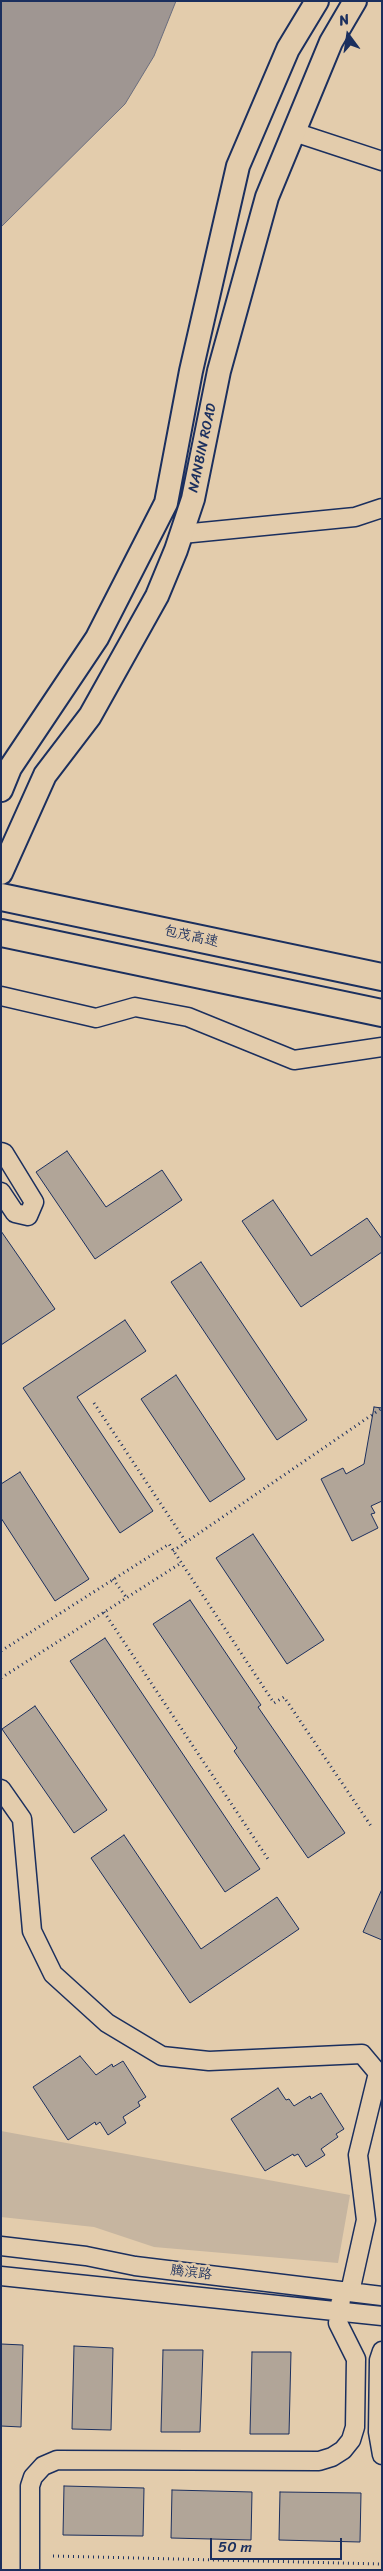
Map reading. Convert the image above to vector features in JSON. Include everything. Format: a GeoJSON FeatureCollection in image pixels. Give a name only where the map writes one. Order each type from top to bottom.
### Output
{"type":"FeatureCollection","features":[{"type":"Feature","properties":{"kind":"highway","name":"包茂高速"},"geometry":{"type":"LineString","coordinates":[[1,897],[382,977]]}},
{"type":"Feature","properties":{"kind":"highway"},"geometry":{"type":"LineString","coordinates":[[1,933],[382,1013]]}},
{"type":"Feature","properties":{"kind":"main road","name":"NANBIN ROAD"},"geometry":{"type":"LineString","coordinates":[[1,790],[10,768],[97,638],[166,503],[191,371],[238,166],[288,49],[317,1]]}},
{"type":"Feature","properties":{"kind":"main road","name":"NANBIN ROAD"},"geometry":{"type":"LineString","coordinates":[[1,872],[44,774],[90,716],[156,596],[182,534],[193,499],[219,372],[262,216],[294,132],[332,42],[355,1]]}},
{"type":"Feature","properties":{"kind":"street"},"geometry":{"type":"LineString","coordinates":[[294,132],[382,161]]}},
{"type":"Feature","properties":{"kind":"street"},"geometry":{"type":"LineString","coordinates":[[182,534],[355,516],[382,508]]}},
{"type":"Feature","properties":{"kind":"street"},"geometry":{"type":"LineString","coordinates":[[1,996],[96,1018],[135,1007],[188,1017],[294,1060],[382,1047]]}},
{"type":"Feature","properties":{"kind":"street"},"geometry":{"type":"LineString","coordinates":[[1,1152],[4,1153],[34,1202],[28,1216],[15,1213],[1,1192]]}},
{"type":"Feature","properties":{"kind":"street"},"geometry":{"type":"LineString","coordinates":[[1,1789],[22,1819],[32,1931],[53,1974],[106,2023],[162,2056],[210,2061],[362,2054],[378,2073],[358,2155],[366,2220],[338,2323],[356,2359],[355,2427],[351,2440],[344,2450],[332,2457],[319,2461],[57,2460],[43,2466],[33,2477],[30,2486],[30,2570]]}},
{"type":"Feature","properties":{"kind":"street","name":"腾滨路"},"geometry":{"type":"LineString","coordinates":[[1,2246],[86,2256],[135,2266],[382,2296]]}},
{"type":"Feature","properties":{"kind":"street","name":"腾滨路"},"geometry":{"type":"LineString","coordinates":[[1,2276],[340,2310],[382,2316]]}},
{"type":"Feature","properties":{"kind":"street"},"geometry":{"type":"LineString","coordinates":[[356,2359],[381,2355],[378,2432],[382,2455]]}},
{"type":"Feature","properties":{"kind":"path"},"geometry":{"type":"LineString","coordinates":[[94,1403],[186,1542]]}},
{"type":"Feature","properties":{"kind":"path"},"geometry":{"type":"LineString","coordinates":[[173,1551],[382,1408]]}},
{"type":"Feature","properties":{"kind":"path"},"geometry":{"type":"LineString","coordinates":[[1,1651],[168,1544],[274,1703],[284,1697],[370,1826]]}},
{"type":"Feature","properties":{"kind":"path"},"geometry":{"type":"LineString","coordinates":[[1,1678],[181,1563]]}},
{"type":"Feature","properties":{"kind":"path"},"geometry":{"type":"LineString","coordinates":[[114,1579],[126,1598]]}},
{"type":"Feature","properties":{"kind":"path"},"geometry":{"type":"LineString","coordinates":[[104,1612],[268,1859]]}},
{"type":"Feature","properties":{"kind":"path"},"geometry":{"type":"LineString","coordinates":[[53,2556],[382,2564]]}},
{"type":"Feature","properties":{"kind":"shaded area"},"geometry":{"type":"Polygon","coordinates":[[[1,1],[176,1],[154,56],[125,104],[1,227],[1,1]]]}},
{"type":"Feature","properties":{"kind":"shaded area"},"geometry":{"type":"Polygon","coordinates":[[[1,2131],[350,2195],[338,2263],[154,2247],[94,2227],[1,2217],[1,2131]]]}},
{"type":"Feature","properties":{"kind":"building"},"geometry":{"type":"Polygon","coordinates":[[[67,1151],[106,1207],[162,1170],[182,1200],[95,1259],[36,1172],[67,1151]]]}},
{"type":"Feature","properties":{"kind":"building"},"geometry":{"type":"Polygon","coordinates":[[[273,1200],[311,1256],[367,1218],[382,1239],[382,1252],[301,1307],[242,1221],[273,1200]]]}},
{"type":"Feature","properties":{"kind":"building"},"geometry":{"type":"Polygon","coordinates":[[[1,1231],[55,1309],[1,1345],[1,1231]]]}},
{"type":"Feature","properties":{"kind":"building"},"geometry":{"type":"Polygon","coordinates":[[[201,1262],[307,1420],[277,1440],[171,1282],[201,1262]]]}},
{"type":"Feature","properties":{"kind":"building"},"geometry":{"type":"Polygon","coordinates":[[[125,1320],[146,1351],[77,1397],[153,1511],[120,1533],[23,1388],[125,1320]]]}},
{"type":"Feature","properties":{"kind":"building"},"geometry":{"type":"Polygon","coordinates":[[[176,1375],[245,1479],[210,1502],[141,1399],[176,1375]]]}},
{"type":"Feature","properties":{"kind":"building"},"geometry":{"type":"Polygon","coordinates":[[[374,1407],[382,1408],[382,1501],[371,1506],[375,1513],[371,1514],[378,1528],[352,1541],[321,1479],[343,1468],[346,1474],[364,1464],[374,1407]]]}},
{"type":"Feature","properties":{"kind":"building"},"geometry":{"type":"Polygon","coordinates":[[[20,1472],[89,1579],[55,1601],[1,1518],[1,1484],[20,1472]]]}},
{"type":"Feature","properties":{"kind":"building"},"geometry":{"type":"Polygon","coordinates":[[[253,1534],[324,1640],[287,1664],[216,1558],[253,1534]]]}},
{"type":"Feature","properties":{"kind":"building"},"geometry":{"type":"Polygon","coordinates":[[[190,1600],[261,1705],[258,1707],[345,1833],[308,1858],[234,1751],[237,1748],[153,1624],[190,1600]]]}},
{"type":"Feature","properties":{"kind":"building"},"geometry":{"type":"Polygon","coordinates":[[[105,1638],[260,1869],[225,1892],[70,1661],[105,1638]]]}},
{"type":"Feature","properties":{"kind":"building"},"geometry":{"type":"Polygon","coordinates":[[[35,1706],[107,1810],[74,1833],[2,1729],[35,1706]]]}},
{"type":"Feature","properties":{"kind":"building"},"geometry":{"type":"Polygon","coordinates":[[[124,1835],[201,1949],[277,1897],[299,1929],[190,2003],[91,1858],[124,1835]]]}},
{"type":"Feature","properties":{"kind":"building"},"geometry":{"type":"Polygon","coordinates":[[[382,1889],[382,1940],[363,1932],[382,1889]]]}},
{"type":"Feature","properties":{"kind":"building"},"geometry":{"type":"Polygon","coordinates":[[[80,2056],[96,2075],[112,2064],[113,2067],[123,2061],[146,2097],[138,2102],[140,2106],[123,2117],[126,2123],[108,2135],[100,2122],[96,2125],[95,2122],[68,2140],[33,2087],[80,2056]]]}},
{"type":"Feature","properties":{"kind":"building"},"geometry":{"type":"Polygon","coordinates":[[[278,2088],[286,2100],[289,2099],[294,2106],[310,2096],[311,2099],[321,2093],[344,2129],[336,2134],[338,2137],[321,2149],[325,2155],[306,2167],[298,2154],[294,2156],[293,2154],[265,2171],[231,2119],[278,2088]]]}},
{"type":"Feature","properties":{"kind":"building"},"geometry":{"type":"Polygon","coordinates":[[[1,2344],[23,2345],[21,2427],[1,2426],[1,2344]]]}},
{"type":"Feature","properties":{"kind":"building"},"geometry":{"type":"Polygon","coordinates":[[[74,2346],[113,2348],[111,2430],[72,2429],[74,2346]]]}},
{"type":"Feature","properties":{"kind":"building"},"geometry":{"type":"Polygon","coordinates":[[[163,2350],[203,2350],[200,2432],[161,2432],[163,2350]]]}},
{"type":"Feature","properties":{"kind":"building"},"geometry":{"type":"Polygon","coordinates":[[[252,2352],[291,2352],[289,2434],[250,2434],[252,2352]]]}},
{"type":"Feature","properties":{"kind":"building"},"geometry":{"type":"Polygon","coordinates":[[[64,2486],[144,2488],[143,2536],[63,2535],[64,2486]]]}},
{"type":"Feature","properties":{"kind":"building"},"geometry":{"type":"Polygon","coordinates":[[[172,2490],[252,2492],[251,2540],[171,2538],[172,2490]]]}},
{"type":"Feature","properties":{"kind":"building"},"geometry":{"type":"Polygon","coordinates":[[[280,2492],[361,2493],[360,2542],[279,2540],[280,2492]]]}}]}
